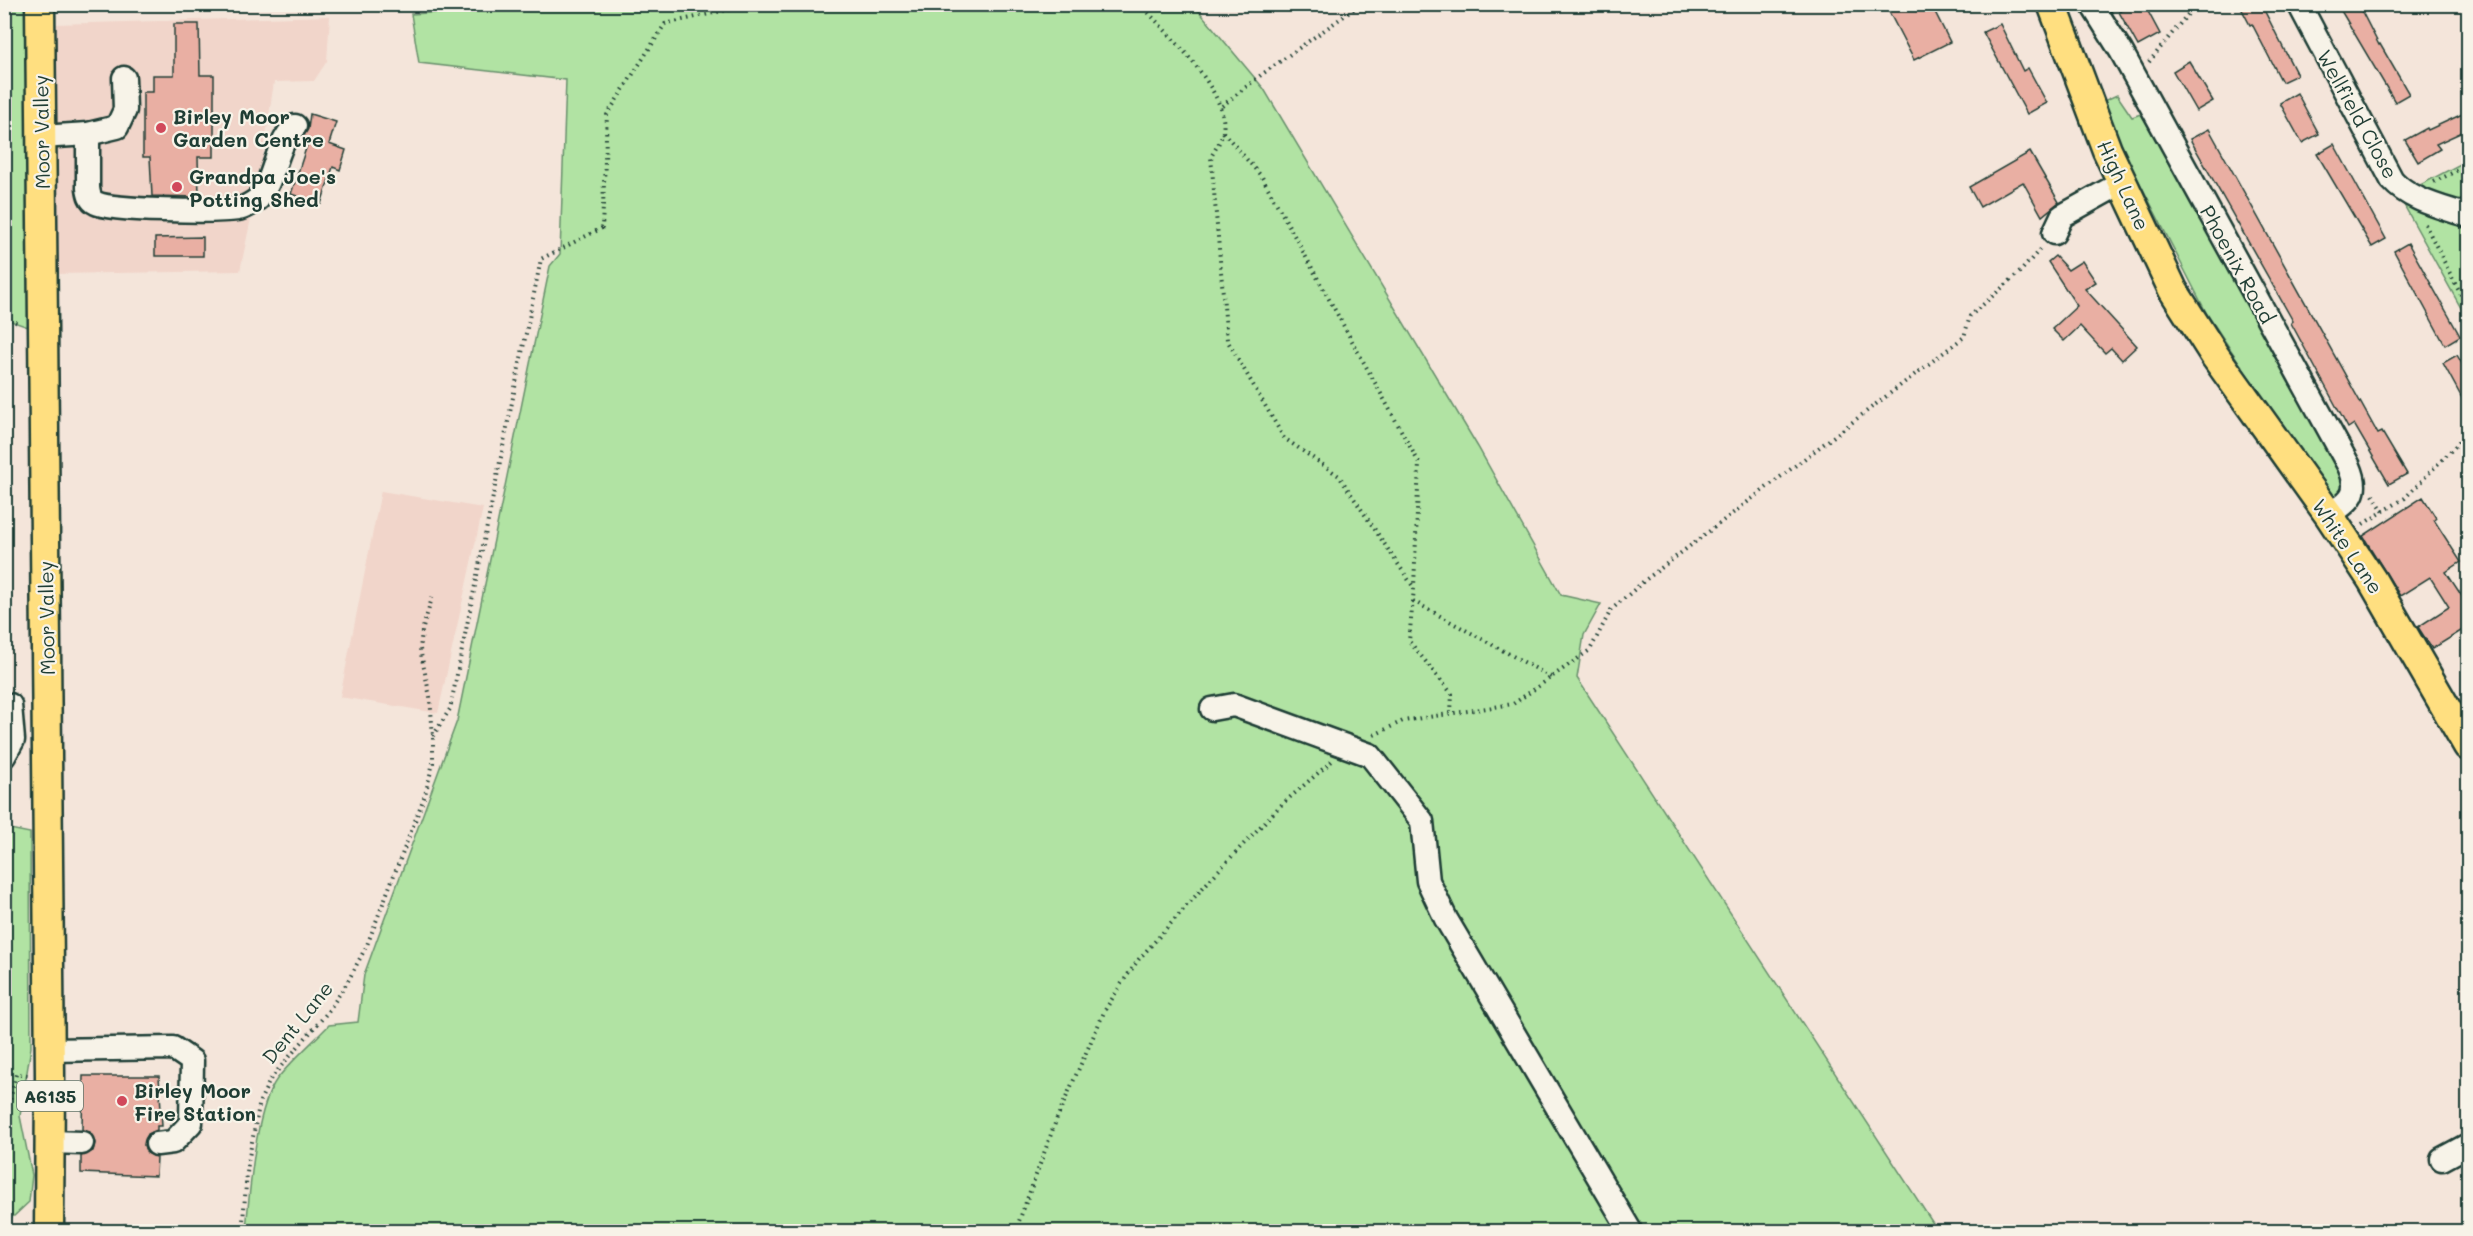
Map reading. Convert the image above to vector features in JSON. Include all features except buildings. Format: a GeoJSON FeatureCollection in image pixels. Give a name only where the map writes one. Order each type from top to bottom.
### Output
{"type":"FeatureCollection","features":[{"type":"Feature","properties":{"kind":"main road","name":"Moor Valley"},"geometry":{"type":"LineString","coordinates":[[40,4],[50,1063],[49,1232]]}},
{"type":"Feature","properties":{"kind":"main road","name":"High Lane"},"geometry":{"type":"LineString","coordinates":[[2052,4],[2107,150],[2173,290],[2215,356]]}},
{"type":"Feature","properties":{"kind":"main road","name":"White Lane"},"geometry":{"type":"LineString","coordinates":[[2215,356],[2336,525],[2464,728]]}},
{"type":"Feature","properties":{"kind":"street","name":"Wellfield Close"},"geometry":{"type":"LineString","coordinates":[[2299,4],[2392,180],[2400,189],[2414,196],[2469,216]]}},
{"type":"Feature","properties":{"kind":"street","name":"Phoenix Road"},"geometry":{"type":"LineString","coordinates":[[2094,8],[2136,79],[2349,466],[2355,480],[2355,491],[2336,525]]}},
{"type":"Feature","properties":{"kind":"street"},"geometry":{"type":"LineString","coordinates":[[41,136],[88,134],[117,127],[122,121],[125,110],[124,78]]}},
{"type":"Feature","properties":{"kind":"street"},"geometry":{"type":"LineString","coordinates":[[88,134],[89,196],[102,206],[132,209],[239,209],[257,199],[264,188],[280,144],[295,126]]}},
{"type":"Feature","properties":{"kind":"street"},"geometry":{"type":"LineString","coordinates":[[2054,234],[2062,216],[2123,182]]}},
{"type":"Feature","properties":{"kind":"street"},"geometry":{"type":"LineString","coordinates":[[4,756],[13,740],[10,705]]}},
{"type":"Feature","properties":{"kind":"street"},"geometry":{"type":"LineString","coordinates":[[1212,709],[1234,705],[1370,755],[1422,821],[1428,881],[1446,919],[1631,1232]]}},
{"type":"Feature","properties":{"kind":"street"},"geometry":{"type":"LineString","coordinates":[[50,1063],[173,1048],[192,1061],[191,1123],[173,1142],[157,1144]]}},
{"type":"Feature","properties":{"kind":"street"},"geometry":{"type":"LineString","coordinates":[[49,1142],[82,1143]]}},
{"type":"Feature","properties":{"kind":"street"},"geometry":{"type":"LineString","coordinates":[[2442,1159],[2469,1145]]}},
{"type":"Feature","properties":{"kind":"path"},"geometry":{"type":"LineString","coordinates":[[433,736],[450,709],[542,259],[602,228],[607,115],[665,24],[753,4]]}},
{"type":"Feature","properties":{"kind":"path"},"geometry":{"type":"LineString","coordinates":[[1140,4],[1190,58],[1222,106],[1223,132],[1211,157],[1227,340],[1284,438],[1339,476],[1414,588]]}},
{"type":"Feature","properties":{"kind":"path"},"geometry":{"type":"LineString","coordinates":[[1222,106],[1261,75],[1361,4]]}},
{"type":"Feature","properties":{"kind":"path"},"geometry":{"type":"LineString","coordinates":[[2136,79],[2196,4]]}},
{"type":"Feature","properties":{"kind":"path"},"geometry":{"type":"LineString","coordinates":[[1223,132],[1262,177],[1419,463],[1414,588],[1409,640],[1452,694],[1451,712]]}},
{"type":"Feature","properties":{"kind":"path"},"geometry":{"type":"LineString","coordinates":[[1015,1232],[1057,1118],[1105,1010],[1139,959],[1280,806],[1349,747],[1403,721],[1451,712],[1513,705],[1590,650],[1611,610],[1644,581],[1964,337],[1970,316],[2020,272],[2054,234]]}},
{"type":"Feature","properties":{"kind":"path"},"geometry":{"type":"LineString","coordinates":[[2336,525],[2405,498],[2469,433]]}},
{"type":"Feature","properties":{"kind":"path","name":"Dent Lane"},"geometry":{"type":"LineString","coordinates":[[242,1232],[248,1162],[260,1101],[270,1078],[332,1006],[347,983],[367,945],[425,795],[433,763],[433,736],[430,698],[420,650],[422,632],[433,596]]}},
{"type":"Feature","properties":{"kind":"path"},"geometry":{"type":"LineString","coordinates":[[1413,602],[1551,677]]}},
{"type":"Feature","properties":{"kind":"path"},"geometry":{"type":"LineString","coordinates":[[4,1114],[7,1114],[16,1074],[50,1063]]}},
{"type":"Feature","properties":{"kind":"shaded area","name":"Birley Moor Garden Centre"},"geometry":{"type":"Polygon","coordinates":[[[330,16],[327,61],[314,81],[274,82],[260,175],[240,271],[53,274],[55,24],[330,16]]]}},
{"type":"Feature","properties":{"kind":"shaded area"},"geometry":{"type":"Polygon","coordinates":[[[381,491],[483,508],[438,713],[340,697],[381,491]]]}},
{"type":"Feature","properties":{"kind":"green space"},"geometry":{"type":"Polygon","coordinates":[[[577,4],[1193,4],[1264,89],[1478,447],[1561,595],[1601,604],[1584,635],[1577,678],[1938,1231],[252,1232],[246,1229],[255,1151],[263,1110],[270,1092],[283,1072],[329,1025],[358,1022],[364,975],[457,721],[550,266],[560,254],[566,80],[419,63],[411,14],[577,4]]]}},
{"type":"Feature","properties":{"kind":"green space"},"geometry":{"type":"Polygon","coordinates":[[[4,5],[26,5],[28,327],[5,319],[4,5]]]}},
{"type":"Feature","properties":{"kind":"green space"},"geometry":{"type":"Polygon","coordinates":[[[2117,95],[2132,117],[2141,114],[2344,471],[2342,496],[2329,498],[2207,314],[2099,103],[2117,95]]]}},
{"type":"Feature","properties":{"kind":"green space"},"geometry":{"type":"Polygon","coordinates":[[[2468,160],[2468,307],[2466,317],[2399,196],[2468,160]]]}},
{"type":"Feature","properties":{"kind":"green space"},"geometry":{"type":"Polygon","coordinates":[[[5,828],[30,833],[31,1047],[20,1116],[32,1175],[29,1202],[14,1216],[5,1219],[5,828]]]}},
{"type":"Feature","properties":{"kind":"tram line"},"geometry":{"type":"LineString","coordinates":[[43,1232],[141,1223],[209,1232]]}},
{"type":"Feature","properties":{"kind":"place","name":"Birley Moor Garden Centre"},"geometry":{"type":"Point","coordinates":[161,128]}},
{"type":"Feature","properties":{"kind":"place","name":"Grandpa Joe's Potting Shed"},"geometry":{"type":"Point","coordinates":[177,187]}},
{"type":"Feature","properties":{"kind":"place","name":"Birley Moor Fire Station"},"geometry":{"type":"Point","coordinates":[122,1101]}}]}
